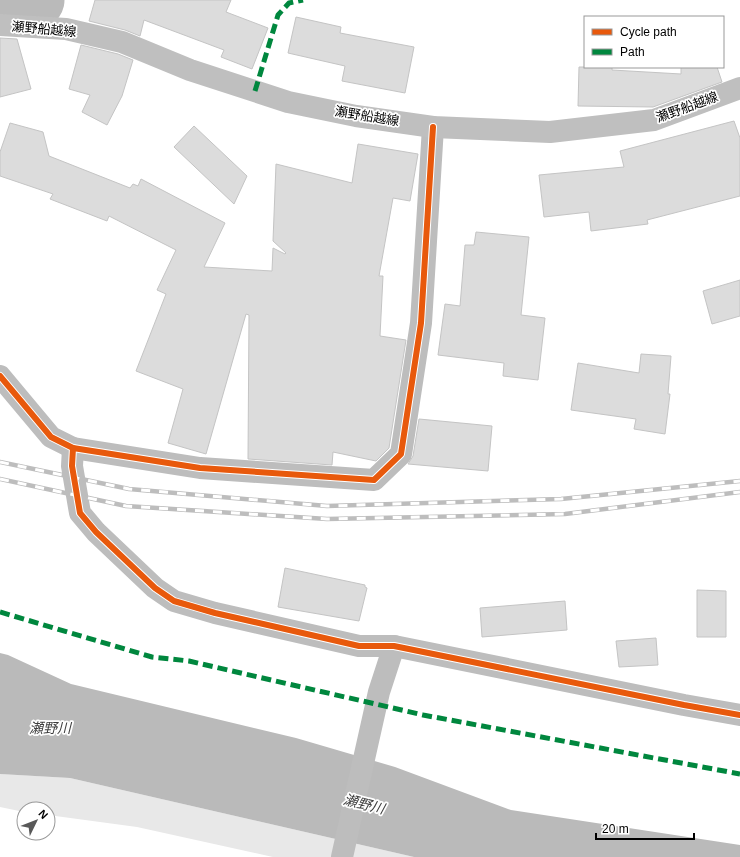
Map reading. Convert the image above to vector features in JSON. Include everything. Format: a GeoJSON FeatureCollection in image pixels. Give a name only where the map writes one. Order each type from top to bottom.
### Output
{"type":"FeatureCollection","features":[{"type":"Feature","properties":{"kind":"main road","name":"瀬野船越線"},"geometry":{"type":"LineString","coordinates":[[0,25],[66,29],[122,42],[190,70],[288,102],[356,116],[433,127],[550,132],[654,120],[740,88]]}},
{"type":"Feature","properties":{"kind":"street"},"geometry":{"type":"LineString","coordinates":[[0,376],[33,418],[51,437],[72,448],[200,468],[374,480],[401,454],[421,322],[433,127]]}},
{"type":"Feature","properties":{"kind":"street"},"geometry":{"type":"LineString","coordinates":[[72,448],[72,466],[80,513],[96,532],[155,588],[174,601],[215,613],[359,646],[394,646],[740,715]]}},
{"type":"Feature","properties":{"kind":"street"},"geometry":{"type":"LineString","coordinates":[[342,857],[379,692],[394,646]]}},
{"type":"Feature","properties":{"kind":"shaded area"},"geometry":{"type":"Polygon","coordinates":[[[0,774],[70,778],[414,857],[273,857],[137,827],[56,816],[56,801],[16,801],[16,810],[0,807],[0,774]]]}},
{"type":"Feature","properties":{"kind":"water","name":"瀬野川"},"geometry":{"type":"Polygon","coordinates":[[[0,653],[8,655],[71,684],[296,738],[395,767],[511,810],[740,845],[740,857],[414,857],[70,778],[0,774],[0,653]]]}},
{"type":"Feature","properties":{"kind":"building"},"geometry":{"type":"Polygon","coordinates":[[[95,0],[231,0],[226,12],[268,28],[252,69],[221,57],[224,50],[144,20],[140,36],[125,30],[89,21],[95,0]]]}},
{"type":"Feature","properties":{"kind":"building"},"geometry":{"type":"Polygon","coordinates":[[[296,17],[341,27],[340,33],[414,47],[405,93],[342,81],[345,66],[288,53],[296,17]]]}},
{"type":"Feature","properties":{"kind":"building"},"geometry":{"type":"Polygon","coordinates":[[[0,38],[17,39],[31,89],[0,97],[0,38]]]}},
{"type":"Feature","properties":{"kind":"building"},"geometry":{"type":"Polygon","coordinates":[[[81,45],[118,54],[133,60],[122,96],[107,125],[82,112],[90,95],[69,89],[81,45]]]}},
{"type":"Feature","properties":{"kind":"building"},"geometry":{"type":"Polygon","coordinates":[[[579,67],[612,68],[612,70],[681,74],[681,68],[717,68],[722,82],[653,107],[578,106],[579,67]]]}},
{"type":"Feature","properties":{"kind":"building"},"geometry":{"type":"Polygon","coordinates":[[[734,121],[740,138],[740,196],[647,220],[648,224],[591,231],[589,212],[544,217],[539,175],[624,167],[620,151],[734,121]]]}},
{"type":"Feature","properties":{"kind":"building"},"geometry":{"type":"Polygon","coordinates":[[[10,123],[43,132],[49,156],[130,188],[133,184],[138,186],[141,179],[225,223],[204,267],[272,271],[273,248],[285,254],[286,253],[273,241],[276,164],[352,183],[358,144],[418,154],[410,201],[393,198],[379,276],[383,276],[380,336],[406,340],[389,448],[376,461],[333,452],[332,465],[248,459],[249,315],[246,314],[206,454],[168,443],[183,389],[136,371],[166,294],[157,290],[176,250],[109,216],[107,221],[50,199],[53,194],[0,176],[0,152],[10,123]]]}},
{"type":"Feature","properties":{"kind":"building"},"geometry":{"type":"Polygon","coordinates":[[[194,126],[247,176],[234,204],[174,147],[194,126]]]}},
{"type":"Feature","properties":{"kind":"building"},"geometry":{"type":"Polygon","coordinates":[[[476,232],[529,237],[521,315],[545,318],[538,380],[503,376],[504,363],[438,355],[445,304],[460,306],[465,245],[474,245],[476,232]]]}},
{"type":"Feature","properties":{"kind":"building"},"geometry":{"type":"Polygon","coordinates":[[[740,280],[740,316],[712,324],[703,291],[740,280]]]}},
{"type":"Feature","properties":{"kind":"building"},"geometry":{"type":"Polygon","coordinates":[[[641,354],[671,356],[668,394],[670,394],[665,434],[634,429],[636,419],[571,410],[578,363],[639,373],[641,354]]]}},
{"type":"Feature","properties":{"kind":"building"},"geometry":{"type":"Polygon","coordinates":[[[419,419],[492,426],[488,471],[408,464],[413,456],[419,419]]]}},
{"type":"Feature","properties":{"kind":"building"},"geometry":{"type":"Polygon","coordinates":[[[285,568],[365,585],[367,588],[359,621],[278,607],[285,568]]]}},
{"type":"Feature","properties":{"kind":"building"},"geometry":{"type":"Polygon","coordinates":[[[697,590],[726,591],[726,637],[697,637],[697,590]]]}},
{"type":"Feature","properties":{"kind":"building"},"geometry":{"type":"Polygon","coordinates":[[[565,601],[567,630],[482,637],[480,608],[565,601]]]}},
{"type":"Feature","properties":{"kind":"building"},"geometry":{"type":"Polygon","coordinates":[[[656,638],[658,665],[619,667],[616,641],[656,638]]]}},
{"type":"Feature","properties":{"kind":"waterway"},"geometry":{"type":"LineString","coordinates":[[0,6],[35,0]]}},
{"type":"Feature","properties":{"kind":"railway"},"geometry":{"type":"LineString","coordinates":[[0,462],[129,489],[327,506],[561,499],[740,481]]}},
{"type":"Feature","properties":{"kind":"railway"},"geometry":{"type":"LineString","coordinates":[[0,479],[126,506],[327,519],[565,514],[740,492]]}},
{"type":"Feature","properties":{"kind":"marked path"},"geometry":{"type":"LineString","coordinates":[[255,91],[278,15],[289,3],[303,0]]}},
{"type":"Feature","properties":{"kind":"marked path"},"geometry":{"type":"LineString","coordinates":[[0,612],[152,657],[189,661],[423,715],[740,774]]}},
{"type":"Feature","properties":{"kind":"cycle path"},"geometry":{"type":"LineString","coordinates":[[0,376],[51,437],[73,448],[200,468],[374,480],[401,454],[421,323],[433,127]]}},
{"type":"Feature","properties":{"kind":"cycle path"},"geometry":{"type":"LineString","coordinates":[[73,448],[72,466],[80,513],[96,532],[155,588],[174,601],[215,613],[359,646],[394,646],[740,715]]}}]}
